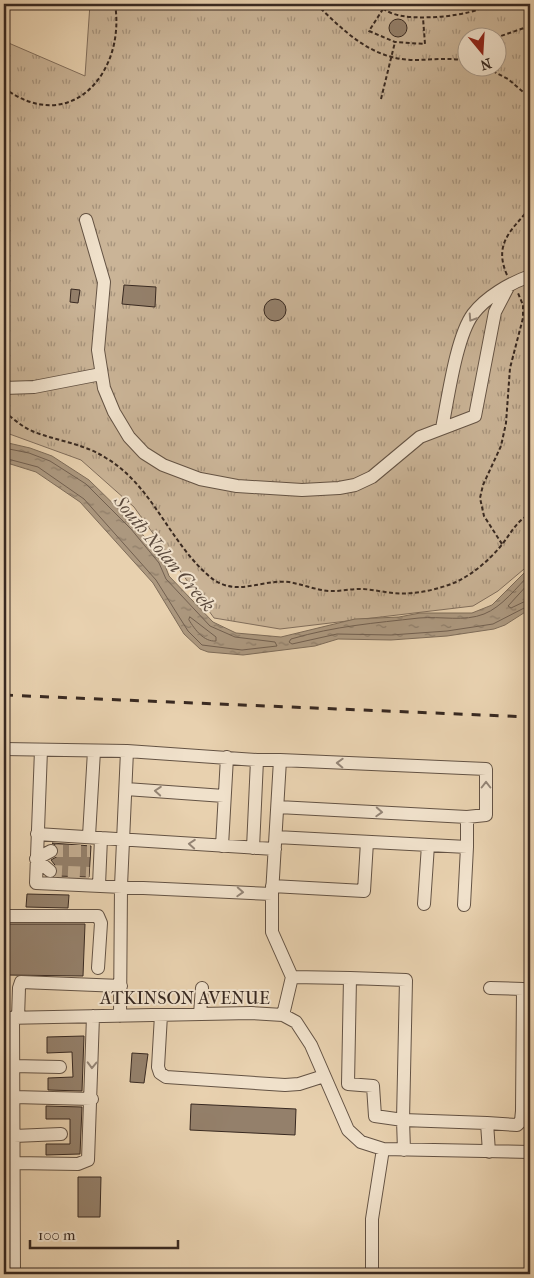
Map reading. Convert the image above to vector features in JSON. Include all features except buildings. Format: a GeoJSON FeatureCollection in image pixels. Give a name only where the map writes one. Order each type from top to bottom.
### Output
{"type":"FeatureCollection","features":[{"type":"Feature","properties":{"kind":"street"},"geometry":{"type":"LineString","coordinates":[[86,220],[104,282],[98,340],[100,374],[114,412],[136,446],[152,458],[175,471],[219,483],[295,490],[348,487],[372,477],[416,440],[475,416],[494,312],[511,285]]}},
{"type":"Feature","properties":{"kind":"street"},"geometry":{"type":"LineString","coordinates":[[442,428],[467,325],[472,315],[485,302],[511,285],[530,276]]}},
{"type":"Feature","properties":{"kind":"street"},"geometry":{"type":"LineString","coordinates":[[4,388],[34,387],[100,374]]}},
{"type":"Feature","properties":{"kind":"street"},"geometry":{"type":"LineString","coordinates":[[4,749],[127,751],[257,760],[486,768],[486,815],[467,817],[278,807]]}},
{"type":"Feature","properties":{"kind":"street"},"geometry":{"type":"LineString","coordinates":[[41,750],[36,883],[364,891],[367,842]]}},
{"type":"Feature","properties":{"kind":"street"},"geometry":{"type":"LineString","coordinates":[[94,750],[95,837],[100,863],[99,885]]}},
{"type":"Feature","properties":{"kind":"street"},"geometry":{"type":"LineString","coordinates":[[120,1016],[121,886],[127,751]]}},
{"type":"Feature","properties":{"kind":"street"},"geometry":{"type":"LineString","coordinates":[[222,846],[227,758]]}},
{"type":"Feature","properties":{"kind":"street"},"geometry":{"type":"LineString","coordinates":[[253,848],[257,760]]}},
{"type":"Feature","properties":{"kind":"street"},"geometry":{"type":"LineString","coordinates":[[280,760],[272,890],[272,932],[292,977],[283,1015]]}},
{"type":"Feature","properties":{"kind":"street"},"geometry":{"type":"LineString","coordinates":[[126,789],[224,796]]}},
{"type":"Feature","properties":{"kind":"street"},"geometry":{"type":"LineString","coordinates":[[464,905],[467,817]]}},
{"type":"Feature","properties":{"kind":"street"},"geometry":{"type":"LineString","coordinates":[[37,834],[253,848],[276,843],[367,842],[467,847]]}},
{"type":"Feature","properties":{"kind":"street"},"geometry":{"type":"LineString","coordinates":[[424,904],[428,845]]}},
{"type":"Feature","properties":{"kind":"street"},"geometry":{"type":"LineString","coordinates":[[36,859],[51,851]]}},
{"type":"Feature","properties":{"kind":"street"},"geometry":{"type":"LineString","coordinates":[[90,851],[100,863]]}},
{"type":"Feature","properties":{"kind":"street"},"geometry":{"type":"LineString","coordinates":[[36,859],[50,871]]}},
{"type":"Feature","properties":{"kind":"street"},"geometry":{"type":"LineString","coordinates":[[89,873],[100,863]]}},
{"type":"Feature","properties":{"kind":"street"},"geometry":{"type":"LineString","coordinates":[[4,916],[98,916],[101,923],[98,968]]}},
{"type":"Feature","properties":{"kind":"street"},"geometry":{"type":"LineString","coordinates":[[292,977],[406,980],[404,1150]]}},
{"type":"Feature","properties":{"kind":"street"},"geometry":{"type":"LineString","coordinates":[[350,978],[348,1084],[373,1086],[375,1116],[404,1120],[517,1125],[521,1121],[522,1112],[523,989],[490,988]]}},
{"type":"Feature","properties":{"kind":"street"},"geometry":{"type":"LineString","coordinates":[[14,1274],[10,1170],[14,1136],[12,1018],[19,988],[22,982],[121,986]]}},
{"type":"Feature","properties":{"kind":"street"},"geometry":{"type":"LineString","coordinates":[[200,1014],[202,988]]}},
{"type":"Feature","properties":{"kind":"street","name":"ATKINSON AVENUE"},"geometry":{"type":"LineString","coordinates":[[12,1018],[251,1013],[283,1015],[296,1022],[311,1046],[348,1130],[360,1142],[384,1149],[530,1152]]}},
{"type":"Feature","properties":{"kind":"street"},"geometry":{"type":"LineString","coordinates":[[161,1015],[158,1067],[160,1074],[166,1077],[285,1085],[299,1084],[324,1076]]}},
{"type":"Feature","properties":{"kind":"street"},"geometry":{"type":"LineString","coordinates":[[10,1170],[78,1164],[88,1160],[92,1099],[93,1016]]}},
{"type":"Feature","properties":{"kind":"street"},"geometry":{"type":"LineString","coordinates":[[13,1066],[60,1066]]}},
{"type":"Feature","properties":{"kind":"street"},"geometry":{"type":"LineString","coordinates":[[14,1097],[92,1099]]}},
{"type":"Feature","properties":{"kind":"street"},"geometry":{"type":"LineString","coordinates":[[487,1123],[489,1152]]}},
{"type":"Feature","properties":{"kind":"street"},"geometry":{"type":"LineString","coordinates":[[14,1136],[61,1134]]}},
{"type":"Feature","properties":{"kind":"street"},"geometry":{"type":"LineString","coordinates":[[372,1274],[372,1219],[384,1149]]}},
{"type":"Feature","properties":{"kind":"path"},"geometry":{"type":"LineString","coordinates":[[4,88],[22,100],[41,105],[64,104],[82,96],[99,80],[110,61],[117,31],[115,4]]}},
{"type":"Feature","properties":{"kind":"path"},"geometry":{"type":"LineString","coordinates":[[316,4],[358,42],[391,57],[456,60]]}},
{"type":"Feature","properties":{"kind":"path"},"geometry":{"type":"LineString","coordinates":[[378,4],[393,14],[423,18],[477,11],[489,4],[500,8],[530,7]]}},
{"type":"Feature","properties":{"kind":"path"},"geometry":{"type":"LineString","coordinates":[[383,9],[368,31],[395,42],[425,44],[423,18]]}},
{"type":"Feature","properties":{"kind":"path"},"geometry":{"type":"LineString","coordinates":[[506,34],[530,26]]}},
{"type":"Feature","properties":{"kind":"path"},"geometry":{"type":"LineString","coordinates":[[381,99],[395,42]]}},
{"type":"Feature","properties":{"kind":"path"},"geometry":{"type":"LineString","coordinates":[[506,78],[530,98]]}},
{"type":"Feature","properties":{"kind":"path"},"geometry":{"type":"LineString","coordinates":[[502,544],[484,516],[480,498],[483,484],[501,446],[506,423],[510,368],[523,318],[522,301],[511,285],[503,263],[504,242],[510,229],[530,208]]}},
{"type":"Feature","properties":{"kind":"path"},"geometry":{"type":"LineString","coordinates":[[4,412],[29,430],[73,442],[106,457],[146,494],[182,547],[202,569],[218,582],[232,588],[248,588],[282,582],[324,591],[357,589],[395,593],[420,592],[444,586],[466,576],[492,556],[513,527],[530,514]]}},
{"type":"Feature","properties":{"kind":"green space"},"geometry":{"type":"Polygon","coordinates":[[[90,4],[530,4],[530,564],[498,591],[473,606],[280,629],[214,618],[134,507],[81,460],[4,432],[4,41],[85,76],[90,4]]]}},
{"type":"Feature","properties":{"kind":"water"},"geometry":{"type":"Polygon","coordinates":[[[4,442],[30,448],[52,456],[89,480],[135,525],[163,560],[169,576],[213,622],[236,633],[281,637],[355,619],[399,617],[420,613],[472,613],[492,605],[530,567],[530,609],[505,625],[494,629],[447,636],[391,640],[338,639],[315,646],[243,655],[208,652],[200,649],[184,634],[153,583],[80,502],[36,472],[4,462],[4,442]]]}},
{"type":"Feature","properties":{"kind":"tunnel"},"geometry":{"type":"LineString","coordinates":[[51,851],[90,851]]}},
{"type":"Feature","properties":{"kind":"tunnel"},"geometry":{"type":"LineString","coordinates":[[50,871],[89,873]]}},
{"type":"Feature","properties":{"kind":"railway"},"geometry":{"type":"LineString","coordinates":[[4,695],[530,717]]}},
{"type":"Feature","properties":{"kind":"water label","name":"South Nolan Creek"},"geometry":{"type":"Point","coordinates":[165,553]}}]}
